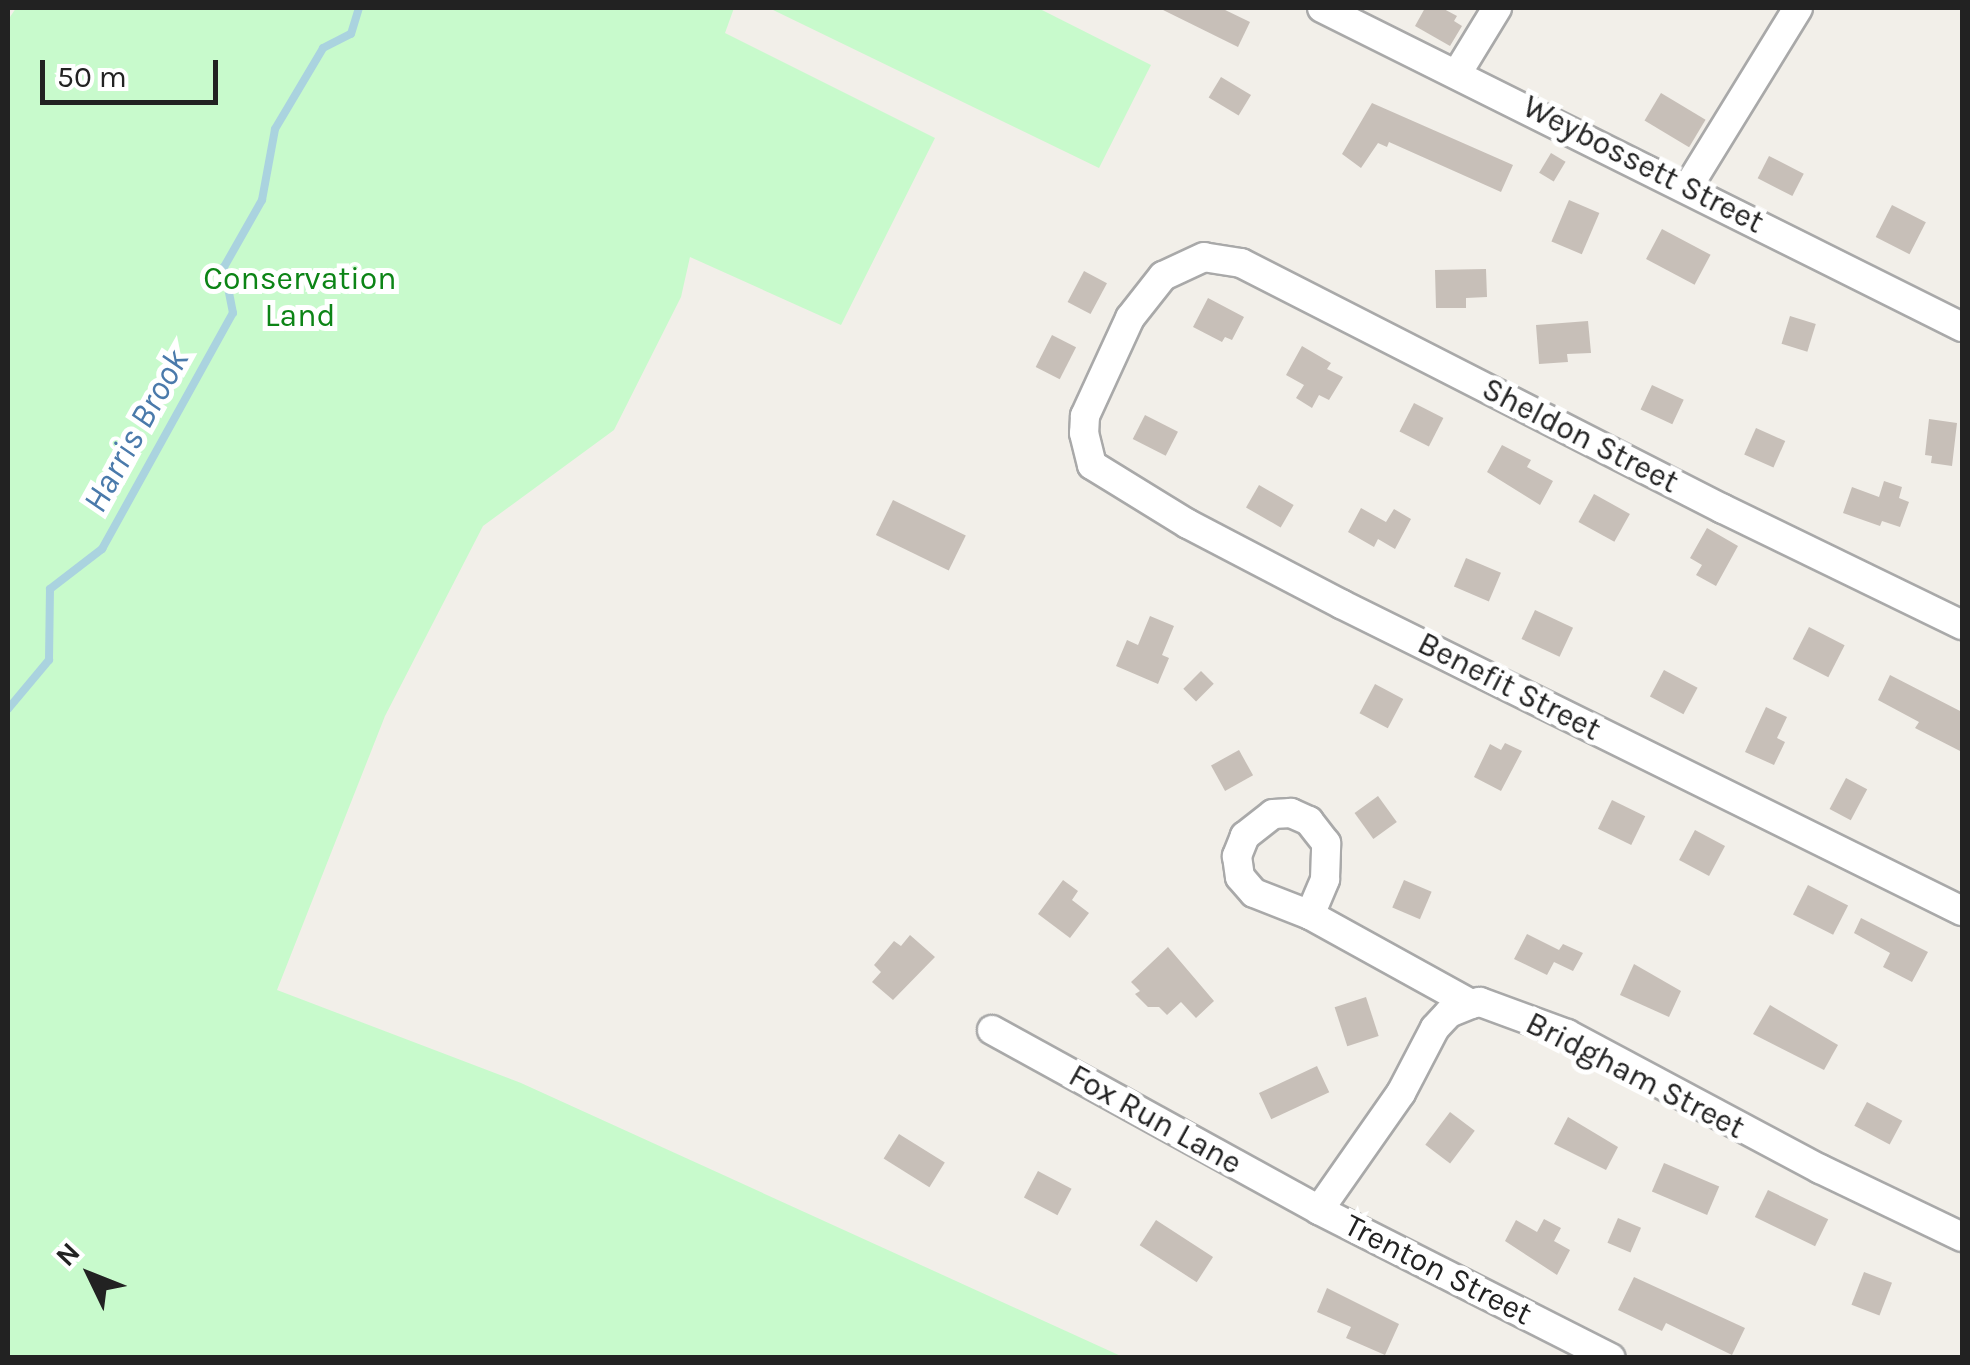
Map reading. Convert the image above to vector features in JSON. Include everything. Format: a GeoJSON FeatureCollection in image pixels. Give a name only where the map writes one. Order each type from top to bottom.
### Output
{"type":"FeatureCollection","features":[{"type":"Feature","properties":{"kind":"street","name":"Weybossett Street"},"geometry":{"type":"LineString","coordinates":[[1322,8],[1458,72],[1962,327]]}},
{"type":"Feature","properties":{"kind":"street"},"geometry":{"type":"LineString","coordinates":[[1458,72],[1497,8]]}},
{"type":"Feature","properties":{"kind":"street"},"geometry":{"type":"LineString","coordinates":[[1688,187],[1798,8]]}},
{"type":"Feature","properties":{"kind":"street","name":"Sheldon Street"},"geometry":{"type":"LineString","coordinates":[[1197,260],[1211,256],[1241,262],[1723,509],[1962,625]]}},
{"type":"Feature","properties":{"kind":"street","name":"Benefit Street"},"geometry":{"type":"LineString","coordinates":[[1197,260],[1163,276],[1135,310],[1103,369],[1085,416],[1084,433],[1092,465],[1188,524],[1341,604],[1962,911]]}},
{"type":"Feature","properties":{"kind":"street","name":"Bridgham Street"},"geometry":{"type":"LineString","coordinates":[[1310,915],[1472,1004],[1480,1002],[1567,1034],[1820,1169],[1962,1237]]}},
{"type":"Feature","properties":{"kind":"street"},"geometry":{"type":"LineString","coordinates":[[1319,1210],[1401,1092],[1435,1028],[1449,1013],[1472,1004]]}},
{"type":"Feature","properties":{"kind":"street","name":"Fox Run Lane"},"geometry":{"type":"LineString","coordinates":[[992,1030],[1319,1210]]}},
{"type":"Feature","properties":{"kind":"street","name":"Trenton Street"},"geometry":{"type":"LineString","coordinates":[[1319,1210],[1611,1358]]}},
{"type":"Feature","properties":{"kind":"green space","name":"Conservation Land"},"geometry":{"type":"Polygon","coordinates":[[[16,8],[734,8],[725,33],[935,138],[841,325],[690,257],[681,297],[614,430],[483,526],[385,716],[277,990],[521,1083],[1123,1357],[8,1357],[8,20],[16,8]]]}},
{"type":"Feature","properties":{"kind":"green space"},"geometry":{"type":"Polygon","coordinates":[[[769,8],[1038,8],[1151,65],[1099,168],[769,8]]]}},
{"type":"Feature","properties":{"kind":"building"},"geometry":{"type":"Polygon","coordinates":[[[1159,8],[1221,8],[1250,22],[1238,47],[1159,8]]]}},
{"type":"Feature","properties":{"kind":"building"},"geometry":{"type":"Polygon","coordinates":[[[1425,8],[1442,8],[1457,16],[1454,21],[1462,26],[1450,46],[1415,26],[1425,8]]]}},
{"type":"Feature","properties":{"kind":"building"},"geometry":{"type":"Polygon","coordinates":[[[1221,77],[1251,95],[1239,116],[1209,98],[1221,77]]]}},
{"type":"Feature","properties":{"kind":"building"},"geometry":{"type":"Polygon","coordinates":[[[1661,93],[1706,120],[1689,147],[1645,120],[1661,93]]]}},
{"type":"Feature","properties":{"kind":"building"},"geometry":{"type":"Polygon","coordinates":[[[1372,103],[1513,165],[1501,192],[1389,142],[1387,147],[1378,143],[1361,168],[1342,154],[1372,103]]]}},
{"type":"Feature","properties":{"kind":"building"},"geometry":{"type":"Polygon","coordinates":[[[1551,153],[1566,162],[1554,181],[1539,173],[1551,153]]]}},
{"type":"Feature","properties":{"kind":"building"},"geometry":{"type":"Polygon","coordinates":[[[1769,156],[1804,174],[1792,196],[1758,178],[1769,156]]]}},
{"type":"Feature","properties":{"kind":"building"},"geometry":{"type":"Polygon","coordinates":[[[1569,200],[1599,213],[1582,254],[1551,241],[1569,200]]]}},
{"type":"Feature","properties":{"kind":"building"},"geometry":{"type":"Polygon","coordinates":[[[1892,205],[1926,222],[1910,254],[1876,237],[1892,205]]]}},
{"type":"Feature","properties":{"kind":"building"},"geometry":{"type":"Polygon","coordinates":[[[1662,229],[1711,255],[1695,285],[1646,259],[1662,229]]]}},
{"type":"Feature","properties":{"kind":"building"},"geometry":{"type":"Polygon","coordinates":[[[1486,269],[1487,297],[1466,298],[1466,308],[1436,308],[1435,270],[1486,269]]]}},
{"type":"Feature","properties":{"kind":"building"},"geometry":{"type":"Polygon","coordinates":[[[1084,271],[1107,283],[1091,314],[1068,302],[1084,271]]]}},
{"type":"Feature","properties":{"kind":"building"},"geometry":{"type":"Polygon","coordinates":[[[1208,298],[1244,317],[1232,340],[1225,337],[1222,342],[1193,327],[1208,298]]]}},
{"type":"Feature","properties":{"kind":"building"},"geometry":{"type":"Polygon","coordinates":[[[1790,316],[1816,324],[1807,352],[1782,344],[1790,316]]]}},
{"type":"Feature","properties":{"kind":"building"},"geometry":{"type":"Polygon","coordinates":[[[1588,321],[1591,353],[1567,354],[1568,362],[1539,364],[1536,325],[1588,321]]]}},
{"type":"Feature","properties":{"kind":"building"},"geometry":{"type":"Polygon","coordinates":[[[1052,335],[1076,347],[1060,379],[1036,367],[1052,335]]]}},
{"type":"Feature","properties":{"kind":"building"},"geometry":{"type":"Polygon","coordinates":[[[1302,346],[1331,363],[1327,369],[1343,377],[1329,400],[1319,395],[1312,408],[1296,398],[1304,385],[1286,375],[1302,346]]]}},
{"type":"Feature","properties":{"kind":"building"},"geometry":{"type":"Polygon","coordinates":[[[1652,385],[1684,400],[1672,424],[1641,409],[1652,385]]]}},
{"type":"Feature","properties":{"kind":"building"},"geometry":{"type":"Polygon","coordinates":[[[1414,403],[1443,418],[1429,446],[1399,432],[1414,403]]]}},
{"type":"Feature","properties":{"kind":"building"},"geometry":{"type":"Polygon","coordinates":[[[1145,415],[1178,432],[1166,456],[1133,439],[1145,415]]]}},
{"type":"Feature","properties":{"kind":"building"},"geometry":{"type":"Polygon","coordinates":[[[1929,419],[1957,423],[1952,466],[1931,463],[1932,456],[1925,455],[1929,419]]]}},
{"type":"Feature","properties":{"kind":"building"},"geometry":{"type":"Polygon","coordinates":[[[1756,428],[1785,441],[1773,468],[1744,454],[1756,428]]]}},
{"type":"Feature","properties":{"kind":"building"},"geometry":{"type":"Polygon","coordinates":[[[1502,445],[1531,460],[1527,467],[1553,481],[1540,505],[1487,472],[1502,445]]]}},
{"type":"Feature","properties":{"kind":"building"},"geometry":{"type":"Polygon","coordinates":[[[1884,481],[1902,487],[1899,498],[1909,502],[1900,527],[1882,521],[1880,526],[1843,513],[1852,487],[1879,497],[1884,481]]]}},
{"type":"Feature","properties":{"kind":"building"},"geometry":{"type":"Polygon","coordinates":[[[1259,485],[1294,505],[1281,528],[1246,508],[1259,485]]]}},
{"type":"Feature","properties":{"kind":"building"},"geometry":{"type":"Polygon","coordinates":[[[1594,494],[1630,514],[1614,542],[1578,522],[1594,494]]]}},
{"type":"Feature","properties":{"kind":"building"},"geometry":{"type":"Polygon","coordinates":[[[893,500],[966,536],[949,571],[876,535],[893,500]]]}},
{"type":"Feature","properties":{"kind":"building"},"geometry":{"type":"Polygon","coordinates":[[[1361,508],[1386,522],[1394,509],[1411,519],[1395,549],[1378,539],[1374,547],[1348,532],[1361,508]]]}},
{"type":"Feature","properties":{"kind":"building"},"geometry":{"type":"Polygon","coordinates":[[[1707,528],[1738,546],[1716,586],[1696,575],[1702,565],[1690,558],[1707,528]]]}},
{"type":"Feature","properties":{"kind":"building"},"geometry":{"type":"Polygon","coordinates":[[[1466,558],[1501,573],[1489,601],[1454,587],[1466,558]]]}},
{"type":"Feature","properties":{"kind":"building"},"geometry":{"type":"Polygon","coordinates":[[[1535,610],[1573,628],[1560,657],[1521,639],[1535,610]]]}},
{"type":"Feature","properties":{"kind":"building"},"geometry":{"type":"Polygon","coordinates":[[[1150,616],[1174,626],[1162,655],[1169,658],[1158,684],[1116,666],[1127,640],[1138,645],[1150,616]]]}},
{"type":"Feature","properties":{"kind":"building"},"geometry":{"type":"Polygon","coordinates":[[[1809,627],[1845,645],[1828,677],[1793,659],[1809,627]]]}},
{"type":"Feature","properties":{"kind":"building"},"geometry":{"type":"Polygon","coordinates":[[[1664,670],[1698,688],[1683,714],[1650,696],[1664,670]]]}},
{"type":"Feature","properties":{"kind":"building"},"geometry":{"type":"Polygon","coordinates":[[[1201,671],[1214,684],[1196,701],[1183,689],[1201,671]]]}},
{"type":"Feature","properties":{"kind":"building"},"geometry":{"type":"Polygon","coordinates":[[[1890,675],[1962,712],[1962,752],[1915,728],[1919,722],[1878,700],[1890,675]]]}},
{"type":"Feature","properties":{"kind":"building"},"geometry":{"type":"Polygon","coordinates":[[[1375,684],[1403,699],[1388,728],[1360,713],[1375,684]]]}},
{"type":"Feature","properties":{"kind":"building"},"geometry":{"type":"Polygon","coordinates":[[[1766,707],[1787,717],[1777,738],[1785,742],[1774,765],[1745,752],[1766,707]]]}},
{"type":"Feature","properties":{"kind":"building"},"geometry":{"type":"Polygon","coordinates":[[[1505,743],[1522,751],[1501,791],[1474,777],[1490,744],[1501,750],[1505,743]]]}},
{"type":"Feature","properties":{"kind":"building"},"geometry":{"type":"Polygon","coordinates":[[[1239,750],[1253,775],[1225,791],[1211,766],[1239,750]]]}},
{"type":"Feature","properties":{"kind":"building"},"geometry":{"type":"Polygon","coordinates":[[[1846,778],[1867,789],[1851,820],[1830,809],[1846,778]]]}},
{"type":"Feature","properties":{"kind":"building"},"geometry":{"type":"Polygon","coordinates":[[[1378,796],[1397,822],[1373,839],[1355,813],[1378,796]]]}},
{"type":"Feature","properties":{"kind":"building"},"geometry":{"type":"Polygon","coordinates":[[[1612,800],[1645,816],[1631,845],[1598,829],[1612,800]]]}},
{"type":"Feature","properties":{"kind":"building"},"geometry":{"type":"Polygon","coordinates":[[[1695,830],[1725,846],[1709,876],[1679,860],[1695,830]]]}},
{"type":"Feature","properties":{"kind":"building"},"geometry":{"type":"Polygon","coordinates":[[[1063,880],[1078,891],[1072,900],[1089,913],[1070,938],[1038,914],[1063,880]]]}},
{"type":"Feature","properties":{"kind":"building"},"geometry":{"type":"Polygon","coordinates":[[[1404,880],[1432,892],[1420,919],[1392,908],[1404,880]]]}},
{"type":"Feature","properties":{"kind":"building"},"geometry":{"type":"Polygon","coordinates":[[[1808,885],[1848,905],[1833,935],[1793,914],[1808,885]]]}},
{"type":"Feature","properties":{"kind":"building"},"geometry":{"type":"Polygon","coordinates":[[[1861,918],[1928,952],[1912,982],[1883,967],[1890,953],[1854,933],[1861,918]]]}},
{"type":"Feature","properties":{"kind":"building"},"geometry":{"type":"Polygon","coordinates":[[[1527,934],[1559,950],[1563,944],[1583,953],[1573,971],[1554,962],[1547,975],[1514,959],[1527,934]]]}},
{"type":"Feature","properties":{"kind":"building"},"geometry":{"type":"Polygon","coordinates":[[[910,935],[935,957],[893,1000],[872,982],[881,972],[874,965],[894,941],[901,946],[910,935]]]}},
{"type":"Feature","properties":{"kind":"building"},"geometry":{"type":"Polygon","coordinates":[[[1168,947],[1214,1001],[1196,1018],[1181,1002],[1167,1015],[1159,1007],[1148,1007],[1135,994],[1140,991],[1131,982],[1168,947]]]}},
{"type":"Feature","properties":{"kind":"building"},"geometry":{"type":"Polygon","coordinates":[[[1634,964],[1681,991],[1669,1017],[1620,995],[1634,964]]]}},
{"type":"Feature","properties":{"kind":"building"},"geometry":{"type":"Polygon","coordinates":[[[1366,997],[1379,1036],[1347,1046],[1335,1007],[1366,997]]]}},
{"type":"Feature","properties":{"kind":"building"},"geometry":{"type":"Polygon","coordinates":[[[1770,1005],[1838,1045],[1824,1070],[1753,1034],[1770,1005]]]}},
{"type":"Feature","properties":{"kind":"building"},"geometry":{"type":"Polygon","coordinates":[[[1317,1066],[1329,1092],[1271,1119],[1259,1093],[1317,1066]]]}},
{"type":"Feature","properties":{"kind":"building"},"geometry":{"type":"Polygon","coordinates":[[[1867,1102],[1902,1121],[1890,1145],[1854,1126],[1867,1102]]]}},
{"type":"Feature","properties":{"kind":"building"},"geometry":{"type":"Polygon","coordinates":[[[1450,1112],[1475,1131],[1450,1163],[1425,1145],[1450,1112]]]}},
{"type":"Feature","properties":{"kind":"building"},"geometry":{"type":"Polygon","coordinates":[[[1568,1117],[1618,1147],[1606,1170],[1554,1144],[1568,1117]]]}},
{"type":"Feature","properties":{"kind":"building"},"geometry":{"type":"Polygon","coordinates":[[[899,1134],[945,1163],[929,1187],[884,1159],[899,1134]]]}},
{"type":"Feature","properties":{"kind":"building"},"geometry":{"type":"Polygon","coordinates":[[[1664,1163],[1719,1186],[1707,1215],[1652,1192],[1664,1163]]]}},
{"type":"Feature","properties":{"kind":"building"},"geometry":{"type":"Polygon","coordinates":[[[1038,1171],[1072,1189],[1057,1215],[1024,1197],[1038,1171]]]}},
{"type":"Feature","properties":{"kind":"building"},"geometry":{"type":"Polygon","coordinates":[[[1768,1190],[1828,1219],[1815,1246],[1755,1217],[1768,1190]]]}},
{"type":"Feature","properties":{"kind":"building"},"geometry":{"type":"Polygon","coordinates":[[[1618,1218],[1641,1228],[1630,1253],[1607,1243],[1618,1218]]]}},
{"type":"Feature","properties":{"kind":"building"},"geometry":{"type":"Polygon","coordinates":[[[1544,1219],[1561,1228],[1554,1241],[1570,1250],[1557,1275],[1505,1241],[1516,1220],[1537,1232],[1544,1219]]]}},
{"type":"Feature","properties":{"kind":"building"},"geometry":{"type":"Polygon","coordinates":[[[1156,1220],[1213,1257],[1197,1282],[1140,1245],[1156,1220]]]}},
{"type":"Feature","properties":{"kind":"building"},"geometry":{"type":"Polygon","coordinates":[[[1864,1272],[1892,1283],[1879,1315],[1851,1305],[1864,1272]]]}},
{"type":"Feature","properties":{"kind":"building"},"geometry":{"type":"Polygon","coordinates":[[[1634,1277],[1745,1328],[1732,1355],[1666,1323],[1662,1331],[1618,1310],[1634,1277]]]}},
{"type":"Feature","properties":{"kind":"building"},"geometry":{"type":"Polygon","coordinates":[[[1327,1288],[1399,1324],[1385,1355],[1346,1338],[1351,1327],[1317,1312],[1327,1288]]]}},
{"type":"Feature","properties":{"kind":"waterway","name":"Harris Brook"},"geometry":{"type":"LineString","coordinates":[[8,709],[49,660],[50,589],[102,549],[233,313],[224,267],[262,200],[275,129],[323,48],[351,34],[359,8]]}}]}
